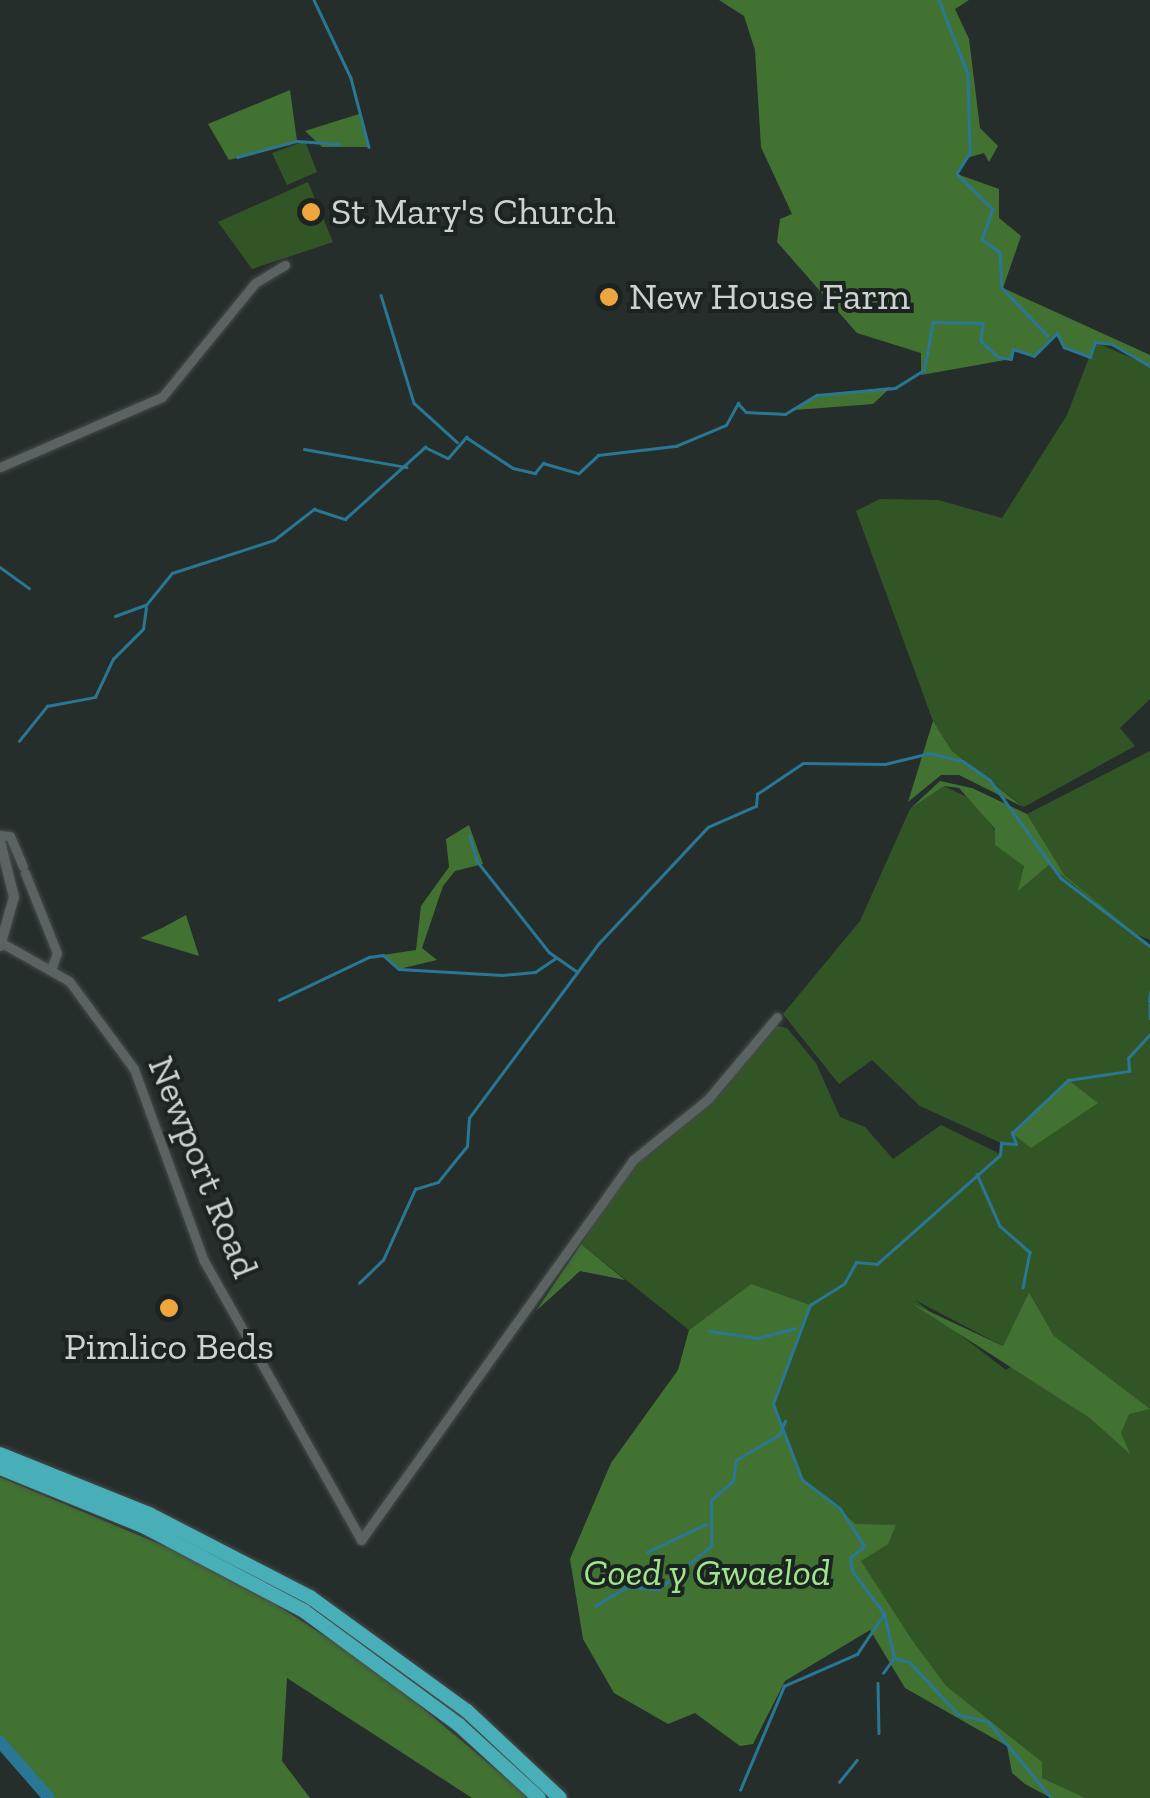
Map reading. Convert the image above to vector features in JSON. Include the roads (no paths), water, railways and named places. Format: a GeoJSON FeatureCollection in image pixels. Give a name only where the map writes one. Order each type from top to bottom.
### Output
{"type":"FeatureCollection","features":[{"type":"Feature","properties":{"kind":"highway"},"geometry":{"type":"LineString","coordinates":[[0,1454],[148,1514],[310,1597],[467,1711],[560,1798]]}},
{"type":"Feature","properties":{"kind":"highway"},"geometry":{"type":"LineString","coordinates":[[0,1468],[145,1527],[304,1611],[459,1725],[539,1798]]}},
{"type":"Feature","properties":{"kind":"street"},"geometry":{"type":"LineString","coordinates":[[0,467],[162,397],[255,283],[285,265]]}},
{"type":"Feature","properties":{"kind":"street"},"geometry":{"type":"LineString","coordinates":[[0,838],[24,870],[57,953],[52,968]]}},
{"type":"Feature","properties":{"kind":"street","name":"Newport Road"},"geometry":{"type":"LineString","coordinates":[[0,838],[14,897],[1,945],[52,968],[134,1070],[204,1261],[361,1540],[632,1160],[708,1098],[778,1017]]}},
{"type":"Feature","properties":{"kind":"waterway"},"geometry":{"type":"LineString","coordinates":[[314,0],[351,78],[369,147]]}},
{"type":"Feature","properties":{"kind":"waterway"},"geometry":{"type":"LineString","coordinates":[[939,0],[968,74],[970,153],[957,174],[993,209],[982,239],[1000,252],[1002,288],[1048,336]]}},
{"type":"Feature","properties":{"kind":"waterway"},"geometry":{"type":"LineString","coordinates":[[237,157],[297,141],[339,144]]}},
{"type":"Feature","properties":{"kind":"waterway"},"geometry":{"type":"LineString","coordinates":[[381,295],[414,403],[457,442]]}},
{"type":"Feature","properties":{"kind":"waterway"},"geometry":{"type":"LineString","coordinates":[[115,616],[146,605],[172,573],[274,540],[314,509],[345,519],[425,447],[448,458],[466,437],[513,468],[535,473],[543,463],[579,473],[598,455],[676,446],[726,425],[738,403],[746,412],[785,414],[817,395],[895,388],[924,370],[933,322],[983,323],[981,341],[998,357],[1011,359],[1013,349],[1034,356],[1057,333],[1064,347],[1090,357],[1095,342],[1112,344],[1150,366]]}},
{"type":"Feature","properties":{"kind":"waterway"},"geometry":{"type":"LineString","coordinates":[[304,449],[406,467]]}},
{"type":"Feature","properties":{"kind":"waterway"},"geometry":{"type":"LineString","coordinates":[[0,567],[29,588]]}},
{"type":"Feature","properties":{"kind":"waterway"},"geometry":{"type":"LineString","coordinates":[[19,741],[47,706],[95,697],[113,659],[143,629],[146,608]]}},
{"type":"Feature","properties":{"kind":"waterway"},"geometry":{"type":"LineString","coordinates":[[359,1283],[383,1260],[415,1189],[438,1182],[467,1146],[469,1118],[599,943],[708,827],[756,806],[757,794],[803,763],[885,764],[930,753],[963,761],[990,780],[1061,878],[1150,946]]}},
{"type":"Feature","properties":{"kind":"waterway"},"geometry":{"type":"LineString","coordinates":[[470,836],[477,861],[549,952],[578,972]]}},
{"type":"Feature","properties":{"kind":"waterway"},"geometry":{"type":"LineString","coordinates":[[279,1000],[369,957],[383,955],[399,969],[502,975],[535,972],[556,958]]}},
{"type":"Feature","properties":{"kind":"waterway"},"geometry":{"type":"LineString","coordinates":[[1149,1002],[1150,993]]}},
{"type":"Feature","properties":{"kind":"waterway"},"geometry":{"type":"LineString","coordinates":[[1150,1005],[1150,1018]]}},
{"type":"Feature","properties":{"kind":"waterway"},"geometry":{"type":"LineString","coordinates":[[1051,1798],[988,1722],[958,1715],[910,1663],[894,1658],[884,1614],[852,1571],[850,1558],[864,1546],[840,1509],[802,1480],[773,1404],[810,1305],[844,1284],[856,1262],[877,1264],[1000,1155],[1001,1143],[1016,1144],[1012,1133],[1068,1080],[1129,1071],[1128,1058],[1150,1034]]}},
{"type":"Feature","properties":{"kind":"waterway"},"geometry":{"type":"LineString","coordinates":[[977,1174],[1000,1226],[1030,1252],[1023,1287]]}},
{"type":"Feature","properties":{"kind":"waterway"},"geometry":{"type":"LineString","coordinates":[[709,1331],[758,1338],[795,1328]]}},
{"type":"Feature","properties":{"kind":"waterway"},"geometry":{"type":"LineString","coordinates":[[595,1606],[627,1587],[659,1589],[711,1546],[711,1500],[733,1481],[736,1460],[779,1435],[785,1421]]}},
{"type":"Feature","properties":{"kind":"waterway"},"geometry":{"type":"LineString","coordinates":[[647,1552],[706,1524]]}},
{"type":"Feature","properties":{"kind":"waterway"},"geometry":{"type":"LineString","coordinates":[[740,1790],[784,1686],[857,1654],[884,1614]]}},
{"type":"Feature","properties":{"kind":"waterway"},"geometry":{"type":"LineString","coordinates":[[883,1673],[894,1658]]}},
{"type":"Feature","properties":{"kind":"waterway"},"geometry":{"type":"LineString","coordinates":[[878,1683],[879,1733]]}},
{"type":"Feature","properties":{"kind":"waterway"},"geometry":{"type":"LineString","coordinates":[[0,1742],[49,1798]]}},
{"type":"Feature","properties":{"kind":"waterway"},"geometry":{"type":"LineString","coordinates":[[839,1782],[857,1760]]}},
{"type":"Feature","properties":{"kind":"place","name":"St Mary's Church"},"geometry":{"type":"Point","coordinates":[311,212]}},
{"type":"Feature","properties":{"kind":"place","name":"New House Farm"},"geometry":{"type":"Point","coordinates":[609,297]}},
{"type":"Feature","properties":{"kind":"place","name":"Pimlico Beds"},"geometry":{"type":"Point","coordinates":[169,1308]}},
{"type":"Feature","properties":{"kind":"park label","name":"Coed y Gwaelod"},"geometry":{"type":"Point","coordinates":[707,1573]}}]}
